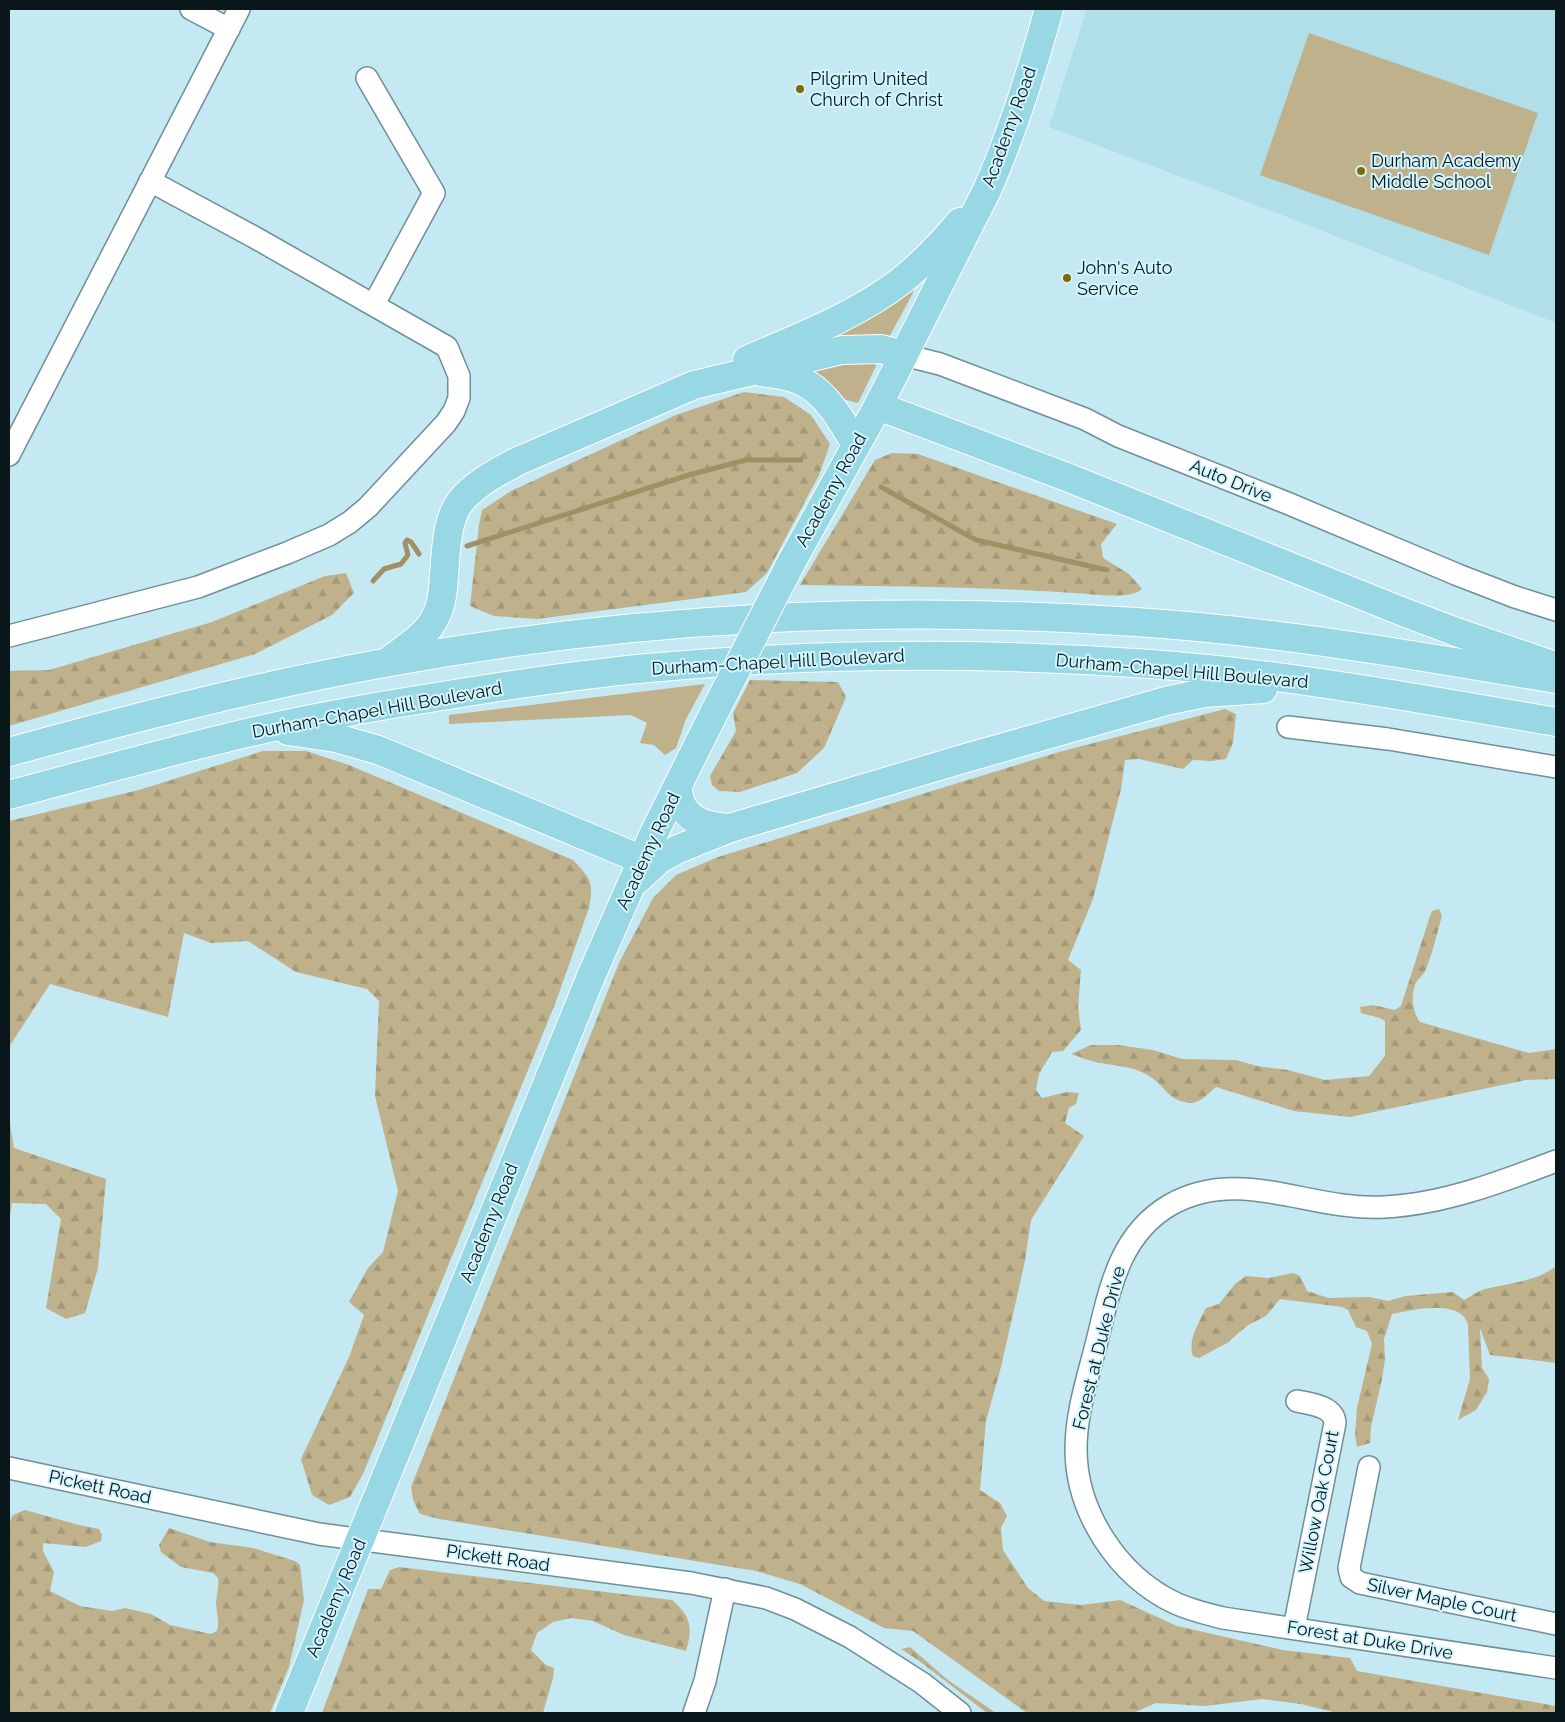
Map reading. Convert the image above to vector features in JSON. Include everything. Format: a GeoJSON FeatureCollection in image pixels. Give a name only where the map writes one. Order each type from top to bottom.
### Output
{"type":"FeatureCollection","features":[{"type":"Feature","properties":{"kind":"main road","name":"Academy Road"},"geometry":{"type":"LineString","coordinates":[[289,1713],[592,974],[631,886],[715,711],[791,563],[878,406],[986,190],[1001,158],[1049,9]]}},
{"type":"Feature","properties":{"kind":"main road"},"geometry":{"type":"LineString","coordinates":[[386,662],[424,633],[438,613],[443,597],[446,540],[460,501],[472,490],[491,476],[516,462],[694,385],[838,318],[888,290],[901,281],[948,237],[986,190]]}},
{"type":"Feature","properties":{"kind":"main road"},"geometry":{"type":"LineString","coordinates":[[694,385],[842,350],[881,349],[904,355]]}},
{"type":"Feature","properties":{"kind":"main road"},"geometry":{"type":"LineString","coordinates":[[754,370],[796,379],[807,384],[828,403],[856,445]]}},
{"type":"Feature","properties":{"kind":"main road"},"geometry":{"type":"LineString","coordinates":[[878,406],[1064,476],[1415,616],[1556,667]]}},
{"type":"Feature","properties":{"kind":"main road"},"geometry":{"type":"LineString","coordinates":[[9,752],[163,711],[277,684],[386,662],[516,642],[629,629],[744,620],[861,615],[959,615],[1121,621],[1231,630],[1323,641],[1556,679]]}},
{"type":"Feature","properties":{"kind":"main road","name":"Durham-Chapel Hill Boulevard"},"geometry":{"type":"LineString","coordinates":[[9,795],[261,730],[363,709],[501,686],[648,668],[758,661],[868,656],[1026,657],[1154,664],[1259,675],[1365,690],[1556,722]]}},
{"type":"Feature","properties":{"kind":"main road"},"geometry":{"type":"LineString","coordinates":[[631,886],[660,859],[678,849],[730,828],[1166,701],[1204,693],[1246,690],[1365,690]]}},
{"type":"Feature","properties":{"kind":"main road"},"geometry":{"type":"LineString","coordinates":[[261,730],[300,732],[336,738],[378,750],[643,860]]}},
{"type":"Feature","properties":{"kind":"main road"},"geometry":{"type":"LineString","coordinates":[[677,787],[681,803],[693,818],[704,825],[730,828]]}},
{"type":"Feature","properties":{"kind":"street"},"geometry":{"type":"LineString","coordinates":[[191,9],[229,30]]}},
{"type":"Feature","properties":{"kind":"street"},"geometry":{"type":"LineString","coordinates":[[9,455],[240,9]]}},
{"type":"Feature","properties":{"kind":"street"},"geometry":{"type":"LineString","coordinates":[[368,78],[434,193],[374,304]]}},
{"type":"Feature","properties":{"kind":"street"},"geometry":{"type":"LineString","coordinates":[[9,636],[198,587],[287,553],[329,534],[350,522],[368,507],[446,424],[459,398],[459,376],[447,347],[374,304],[150,181]]}},
{"type":"Feature","properties":{"kind":"street","name":"Auto Drive"},"geometry":{"type":"LineString","coordinates":[[904,355],[934,363],[1085,419],[1118,436],[1458,575],[1515,597],[1556,610]]}},
{"type":"Feature","properties":{"kind":"street"},"geometry":{"type":"LineString","coordinates":[[1288,727],[1388,739],[1556,767]]}},
{"type":"Feature","properties":{"kind":"street","name":"Forest at Duke Drive"},"geometry":{"type":"LineString","coordinates":[[1556,1161],[1496,1184],[1437,1200],[1387,1207],[1372,1208],[1255,1189],[1228,1188],[1199,1192],[1171,1204],[1145,1224],[1121,1258],[1109,1291],[1078,1418],[1076,1449],[1081,1487],[1090,1514],[1113,1552],[1134,1576],[1160,1595],[1188,1608],[1222,1618],[1556,1668]]}},
{"type":"Feature","properties":{"kind":"street","name":"Willow Oak Court"},"geometry":{"type":"LineString","coordinates":[[1294,1628],[1335,1424],[1334,1417],[1329,1410],[1314,1404],[1297,1401]]}},
{"type":"Feature","properties":{"kind":"street","name":"Pickett Road"},"geometry":{"type":"LineString","coordinates":[[9,1468],[319,1534],[724,1589],[766,1598],[795,1609],[850,1637],[922,1683],[960,1713]]}},
{"type":"Feature","properties":{"kind":"street","name":"Silver Maple Court"},"geometry":{"type":"LineString","coordinates":[[1369,1468],[1349,1568],[1351,1577],[1360,1583],[1556,1624]]}},
{"type":"Feature","properties":{"kind":"street"},"geometry":{"type":"LineString","coordinates":[[694,1713],[705,1681],[724,1589]]}},
{"type":"Feature","properties":{"kind":"shaded area","name":"Durham Academy Middle School"},"geometry":{"type":"Polygon","coordinates":[[[1087,9],[1556,9],[1556,323],[1282,215],[1049,127],[1087,9]]]}},
{"type":"Feature","properties":{"kind":"green space"},"geometry":{"type":"Polygon","coordinates":[[[1309,33],[1538,113],[1489,255],[1260,175],[1309,33]]]}},
{"type":"Feature","properties":{"kind":"green space"},"geometry":{"type":"Polygon","coordinates":[[[917,282],[888,339],[771,356],[917,282]]]}},
{"type":"Feature","properties":{"kind":"green space"},"geometry":{"type":"Polygon","coordinates":[[[876,361],[876,366],[858,403],[831,396],[796,366],[876,361]]]}},
{"type":"Feature","properties":{"kind":"green space"},"geometry":{"type":"Polygon","coordinates":[[[744,392],[784,397],[811,415],[830,444],[819,475],[767,573],[746,592],[537,619],[494,616],[470,606],[482,510],[511,491],[676,415],[744,392]]]}},
{"type":"Feature","properties":{"kind":"green space"},"geometry":{"type":"Polygon","coordinates":[[[892,453],[918,454],[1117,524],[1101,544],[1103,558],[1129,574],[1142,589],[1129,594],[1110,596],[972,588],[800,585],[875,460],[892,453]]]}},
{"type":"Feature","properties":{"kind":"green space"},"geometry":{"type":"Polygon","coordinates":[[[346,573],[354,593],[332,615],[255,654],[9,726],[9,671],[49,670],[212,622],[325,576],[346,573]]]}},
{"type":"Feature","properties":{"kind":"green space"},"geometry":{"type":"Polygon","coordinates":[[[750,680],[838,682],[846,697],[824,748],[797,773],[740,792],[719,791],[712,785],[710,776],[736,731],[733,713],[750,680]]]}},
{"type":"Feature","properties":{"kind":"green space"},"geometry":{"type":"Polygon","coordinates":[[[705,684],[686,719],[676,748],[665,755],[654,745],[640,743],[647,723],[631,715],[449,724],[449,715],[705,684]]]}},
{"type":"Feature","properties":{"kind":"green space"},"geometry":{"type":"Polygon","coordinates":[[[1225,709],[1236,714],[1233,743],[1226,759],[1211,761],[1193,760],[1183,769],[1139,759],[1125,760],[1121,789],[1093,899],[1068,960],[1081,970],[1078,1007],[1081,1030],[1063,1051],[1052,1052],[1039,1074],[1036,1090],[1042,1098],[1067,1092],[1079,1093],[1076,1104],[1069,1108],[1065,1123],[1084,1136],[1031,1220],[1025,1261],[1001,1367],[986,1421],[980,1490],[1000,1503],[1007,1516],[1001,1528],[1003,1550],[1028,1588],[1044,1601],[1081,1605],[1120,1600],[1177,1626],[1283,1650],[1350,1658],[1357,1671],[1556,1706],[1556,1713],[1337,1713],[1301,1704],[1262,1699],[1205,1706],[1156,1703],[1133,1713],[1027,1713],[913,1631],[884,1628],[800,1584],[756,1571],[439,1519],[420,1514],[413,1500],[411,1487],[619,963],[653,898],[676,875],[718,857],[1059,752],[1225,709]]]}},
{"type":"Feature","properties":{"kind":"green space"},"geometry":{"type":"Polygon","coordinates":[[[263,751],[306,751],[349,765],[573,860],[584,872],[591,886],[589,908],[555,1004],[363,1474],[350,1497],[329,1505],[312,1495],[301,1459],[349,1357],[364,1315],[349,1302],[368,1268],[383,1252],[398,1191],[375,1096],[379,1001],[367,989],[296,972],[248,941],[211,943],[184,933],[168,1017],[50,984],[9,1047],[9,821],[139,790],[263,751]]]}},
{"type":"Feature","properties":{"kind":"green space"},"geometry":{"type":"Polygon","coordinates":[[[1439,909],[1442,916],[1431,956],[1425,971],[1417,981],[1413,991],[1414,1008],[1417,1018],[1420,1022],[1529,1053],[1556,1049],[1556,1079],[1526,1080],[1350,1117],[1294,1111],[1216,1087],[1204,1098],[1190,1103],[1176,1099],[1157,1082],[1140,1071],[1094,1062],[1071,1054],[1091,1045],[1118,1045],[1153,1050],[1182,1059],[1236,1060],[1257,1066],[1288,1070],[1325,1080],[1369,1076],[1385,1056],[1385,1021],[1361,1013],[1360,1007],[1373,1005],[1395,1010],[1401,1006],[1430,916],[1432,911],[1439,909]]]}},
{"type":"Feature","properties":{"kind":"green space"},"geometry":{"type":"Polygon","coordinates":[[[9,1118],[14,1148],[106,1179],[98,1268],[85,1313],[66,1319],[46,1308],[61,1219],[46,1204],[12,1203],[9,1222],[9,1118]]]}},
{"type":"Feature","properties":{"kind":"green space"},"geometry":{"type":"Polygon","coordinates":[[[1556,1266],[1556,1363],[1490,1355],[1480,1328],[1482,1368],[1489,1379],[1487,1392],[1476,1410],[1458,1420],[1470,1379],[1468,1325],[1465,1318],[1456,1311],[1438,1308],[1418,1309],[1392,1314],[1384,1339],[1385,1359],[1371,1427],[1370,1443],[1357,1447],[1355,1435],[1357,1408],[1372,1344],[1367,1331],[1356,1327],[1348,1310],[1342,1307],[1280,1299],[1266,1316],[1248,1325],[1227,1343],[1199,1358],[1193,1356],[1193,1338],[1206,1308],[1219,1304],[1236,1283],[1246,1276],[1269,1278],[1293,1273],[1300,1276],[1307,1291],[1329,1298],[1369,1297],[1388,1301],[1405,1296],[1453,1292],[1464,1300],[1485,1289],[1540,1276],[1556,1266]]]}},
{"type":"Feature","properties":{"kind":"green space"},"geometry":{"type":"Polygon","coordinates":[[[25,1510],[99,1529],[102,1535],[101,1541],[86,1547],[43,1543],[43,1551],[54,1572],[50,1591],[80,1606],[112,1611],[125,1608],[151,1614],[170,1625],[211,1634],[217,1631],[218,1627],[216,1602],[218,1578],[213,1573],[181,1567],[161,1552],[159,1545],[169,1528],[210,1542],[253,1548],[295,1561],[300,1565],[304,1600],[289,1667],[270,1713],[9,1713],[9,1523],[13,1515],[25,1510]]]}},
{"type":"Feature","properties":{"kind":"green space"},"geometry":{"type":"Polygon","coordinates":[[[399,1567],[672,1600],[683,1611],[689,1623],[690,1629],[686,1651],[624,1635],[593,1621],[571,1618],[553,1622],[537,1633],[531,1650],[546,1665],[554,1668],[543,1713],[322,1713],[368,1589],[381,1589],[390,1570],[399,1567]]]}},
{"type":"Feature","properties":{"kind":"green space"},"geometry":{"type":"Polygon","coordinates":[[[910,1647],[948,1680],[996,1713],[987,1713],[901,1649],[910,1647]]]}},
{"type":"Feature","properties":{"kind":"waterway"},"geometry":{"type":"LineString","coordinates":[[467,546],[689,475],[746,460],[801,460]]}},
{"type":"Feature","properties":{"kind":"waterway"},"geometry":{"type":"LineString","coordinates":[[881,487],[976,540],[1107,570]]}},
{"type":"Feature","properties":{"kind":"waterway"},"geometry":{"type":"LineString","coordinates":[[373,581],[384,569],[401,564],[408,555],[405,543],[407,540],[411,542],[419,554]]}},
{"type":"Feature","properties":{"kind":"place","name":"Pilgrim United Church of Christ"},"geometry":{"type":"Point","coordinates":[800,89]}},
{"type":"Feature","properties":{"kind":"place","name":"Durham Academy Middle School"},"geometry":{"type":"Point","coordinates":[1361,171]}},
{"type":"Feature","properties":{"kind":"place","name":"John's Auto Service"},"geometry":{"type":"Point","coordinates":[1067,278]}}]}
